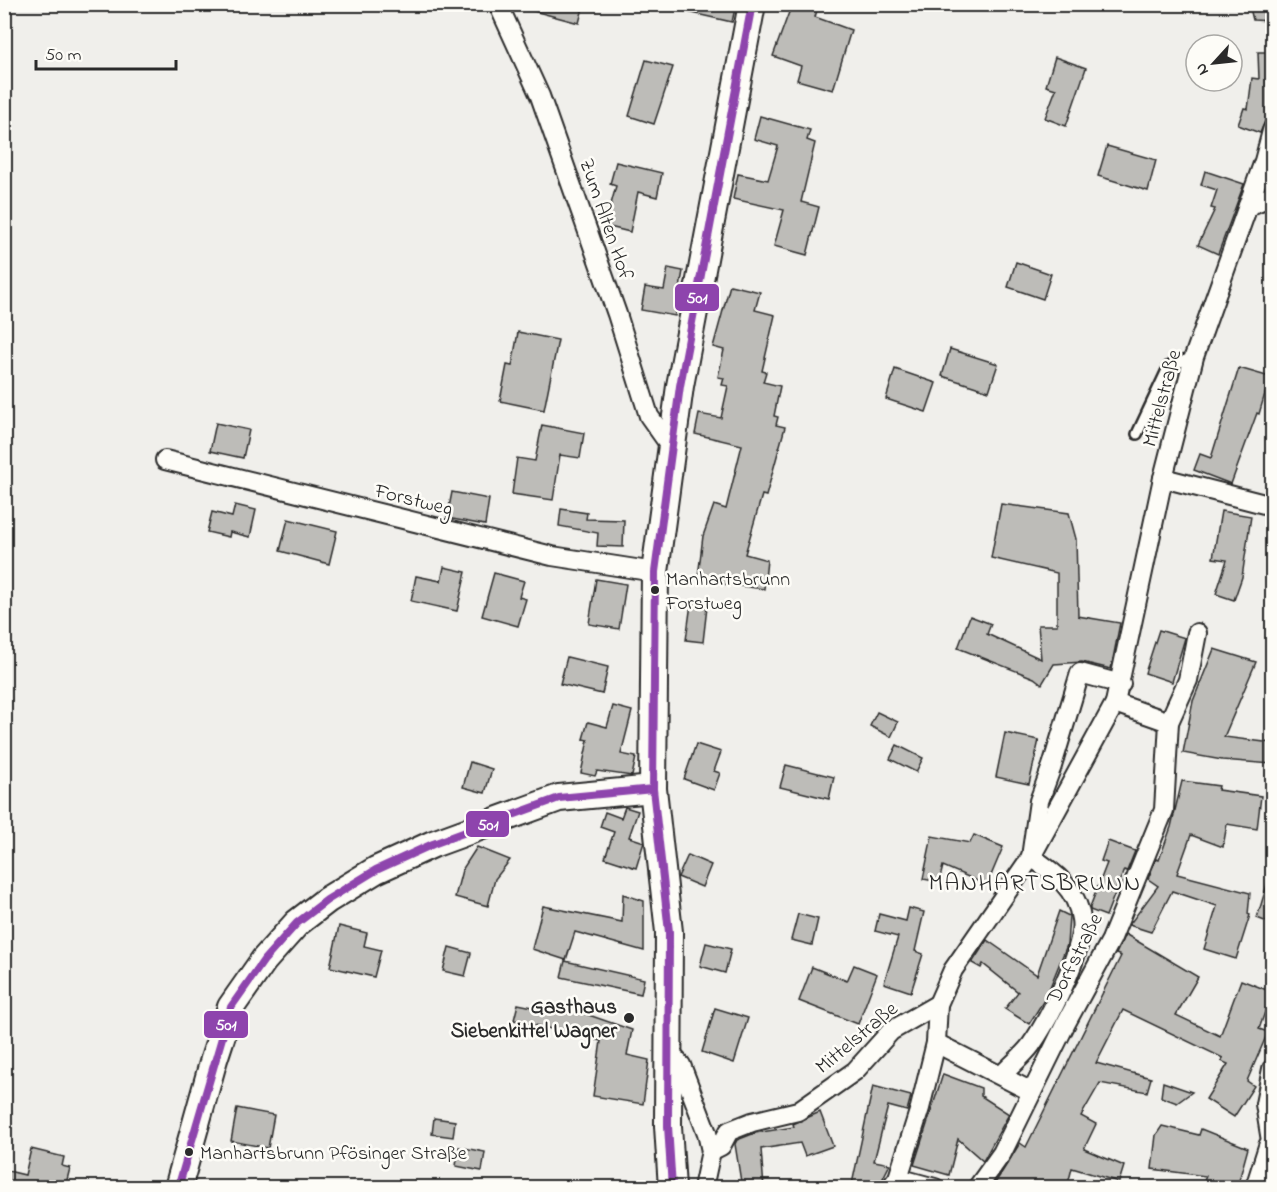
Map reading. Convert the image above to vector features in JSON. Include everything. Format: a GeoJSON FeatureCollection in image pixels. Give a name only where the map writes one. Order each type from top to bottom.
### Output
{"type":"FeatureCollection","features":[{"type":"Feature","properties":{"kind":"street","name":"Zum Alten Hof"},"geometry":{"type":"LineString","coordinates":[[498,4],[540,96],[617,314],[649,416],[671,447]]}},
{"type":"Feature","properties":{"kind":"street"},"geometry":{"type":"LineString","coordinates":[[672,1188],[668,1051],[669,932],[653,789],[655,572],[671,447],[752,4]]}},
{"type":"Feature","properties":{"kind":"street","name":"Mittelstraße"},"geometry":{"type":"LineString","coordinates":[[894,1183],[920,1108],[936,1043],[938,1004],[953,970],[1031,857],[1115,703],[1121,684],[1163,478],[1194,357],[1248,206],[1268,164],[1272,131]]}},
{"type":"Feature","properties":{"kind":"street"},"geometry":{"type":"LineString","coordinates":[[1248,206],[1272,196]]}},
{"type":"Feature","properties":{"kind":"street","name":"Forstweg"},"geometry":{"type":"LineString","coordinates":[[165,460],[552,556],[655,572]]}},
{"type":"Feature","properties":{"kind":"street"},"geometry":{"type":"LineString","coordinates":[[1163,478],[1272,506]]}},
{"type":"Feature","properties":{"kind":"street","name":"Dorfstraße"},"geometry":{"type":"LineString","coordinates":[[977,1188],[1002,1153],[1112,940],[1164,810],[1169,722],[1188,680],[1197,633]]}},
{"type":"Feature","properties":{"kind":"street","name":"Mittelstraße"},"geometry":{"type":"LineString","coordinates":[[1031,857],[1039,801],[1080,673],[1121,684]]}},
{"type":"Feature","properties":{"kind":"street"},"geometry":{"type":"LineString","coordinates":[[1115,703],[1169,722]]}},
{"type":"Feature","properties":{"kind":"street"},"geometry":{"type":"LineString","coordinates":[[178,1188],[231,1007],[264,960],[297,923],[327,900],[376,870],[433,843],[559,798],[653,789]]}},
{"type":"Feature","properties":{"kind":"street","name":"Dorfstraße"},"geometry":{"type":"LineString","coordinates":[[1002,1075],[1030,1045],[1058,996],[1073,965],[1082,920],[1071,892],[1064,882],[1056,873],[1031,857]]}},
{"type":"Feature","properties":{"kind":"street","name":"Mittelstraße"},"geometry":{"type":"LineString","coordinates":[[711,1151],[721,1146],[729,1131],[752,1122],[798,1111],[855,1071],[891,1031],[938,1004]]}},
{"type":"Feature","properties":{"kind":"street"},"geometry":{"type":"LineString","coordinates":[[936,1043],[1032,1092]]}},
{"type":"Feature","properties":{"kind":"street"},"geometry":{"type":"LineString","coordinates":[[668,1051],[681,1065],[707,1133],[711,1151],[704,1188]]}},
{"type":"Feature","properties":{"kind":"street"},"geometry":{"type":"LineString","coordinates":[[1259,1188],[1272,1147],[1265,1104],[1272,1069]]}},
{"type":"Feature","properties":{"kind":"street"},"geometry":{"type":"LineString","coordinates":[[894,1183],[935,1188]]}},
{"type":"Feature","properties":{"kind":"lane"},"geometry":{"type":"LineString","coordinates":[[1137,434],[1169,366],[1194,357]]}},
{"type":"Feature","properties":{"kind":"building"},"geometry":{"type":"Polygon","coordinates":[[[527,4],[584,4],[579,23],[526,9],[527,4]]]}},
{"type":"Feature","properties":{"kind":"building"},"geometry":{"type":"Polygon","coordinates":[[[684,4],[736,4],[732,22],[683,11],[684,4]]]}},
{"type":"Feature","properties":{"kind":"building"},"geometry":{"type":"Polygon","coordinates":[[[792,4],[819,4],[815,17],[851,30],[833,90],[797,80],[801,66],[773,56],[792,4]]]}},
{"type":"Feature","properties":{"kind":"building"},"geometry":{"type":"Polygon","coordinates":[[[1249,4],[1272,4],[1272,21],[1253,20],[1249,4]]]}},
{"type":"Feature","properties":{"kind":"building"},"geometry":{"type":"Polygon","coordinates":[[[1258,52],[1272,52],[1272,104],[1260,133],[1238,125],[1244,108],[1248,109],[1252,78],[1259,79],[1258,52]]]}},
{"type":"Feature","properties":{"kind":"building"},"geometry":{"type":"Polygon","coordinates":[[[1055,57],[1086,68],[1066,126],[1045,118],[1056,89],[1046,86],[1055,57]]]}},
{"type":"Feature","properties":{"kind":"building"},"geometry":{"type":"Polygon","coordinates":[[[646,60],[673,67],[654,124],[629,116],[646,60]]]}},
{"type":"Feature","properties":{"kind":"building"},"geometry":{"type":"Polygon","coordinates":[[[760,116],[810,130],[807,140],[815,143],[801,202],[819,207],[807,255],[774,246],[784,210],[733,199],[738,174],[768,180],[778,146],[754,139],[760,116]]]}},
{"type":"Feature","properties":{"kind":"building"},"geometry":{"type":"Polygon","coordinates":[[[1107,146],[1156,160],[1148,191],[1098,176],[1107,146]]]}},
{"type":"Feature","properties":{"kind":"building"},"geometry":{"type":"Polygon","coordinates":[[[616,162],[662,173],[657,197],[638,192],[630,232],[605,226],[616,186],[610,184],[616,162]]]}},
{"type":"Feature","properties":{"kind":"building"},"geometry":{"type":"Polygon","coordinates":[[[1205,171],[1244,184],[1218,254],[1198,245],[1215,209],[1211,208],[1217,190],[1201,185],[1205,171]]]}},
{"type":"Feature","properties":{"kind":"building"},"geometry":{"type":"Polygon","coordinates":[[[1016,262],[1051,274],[1043,299],[1008,287],[1016,262]]]}},
{"type":"Feature","properties":{"kind":"building"},"geometry":{"type":"Polygon","coordinates":[[[668,268],[683,271],[675,316],[641,310],[645,287],[664,290],[668,268]]]}},
{"type":"Feature","properties":{"kind":"building"},"geometry":{"type":"Polygon","coordinates":[[[730,285],[760,292],[755,310],[775,315],[762,371],[766,372],[763,382],[780,386],[774,416],[778,417],[776,425],[785,427],[766,496],[762,495],[745,554],[767,560],[764,589],[716,583],[717,579],[698,577],[703,536],[714,505],[726,509],[742,445],[695,434],[699,414],[721,418],[728,386],[722,385],[724,378],[718,377],[724,350],[713,347],[730,285]]]}},
{"type":"Feature","properties":{"kind":"building"},"geometry":{"type":"Polygon","coordinates":[[[518,332],[558,340],[544,410],[500,401],[507,365],[512,366],[518,332]]]}},
{"type":"Feature","properties":{"kind":"building"},"geometry":{"type":"Polygon","coordinates":[[[950,349],[998,364],[989,391],[942,376],[950,349]]]}},
{"type":"Feature","properties":{"kind":"building"},"geometry":{"type":"Polygon","coordinates":[[[1239,368],[1270,377],[1259,414],[1257,413],[1231,484],[1194,470],[1200,454],[1211,458],[1239,368]]]}},
{"type":"Feature","properties":{"kind":"building"},"geometry":{"type":"Polygon","coordinates":[[[895,369],[936,383],[926,412],[886,399],[895,369]]]}},
{"type":"Feature","properties":{"kind":"building"},"geometry":{"type":"Polygon","coordinates":[[[216,423],[249,430],[243,458],[210,451],[216,423]]]}},
{"type":"Feature","properties":{"kind":"building"},"geometry":{"type":"Polygon","coordinates":[[[542,425],[584,433],[580,458],[560,455],[553,500],[512,494],[517,458],[535,461],[542,425]]]}},
{"type":"Feature","properties":{"kind":"building"},"geometry":{"type":"Polygon","coordinates":[[[452,492],[489,499],[485,525],[447,518],[452,492]]]}},
{"type":"Feature","properties":{"kind":"building"},"geometry":{"type":"Polygon","coordinates":[[[1001,504],[1069,513],[1076,539],[1078,616],[1120,623],[1111,669],[1082,662],[1054,664],[1042,684],[1034,678],[958,648],[970,616],[991,624],[987,634],[1041,659],[1038,625],[1057,625],[1057,573],[991,558],[1001,504]]]}},
{"type":"Feature","properties":{"kind":"building"},"geometry":{"type":"Polygon","coordinates":[[[235,505],[256,510],[250,537],[230,532],[229,537],[207,532],[212,512],[232,517],[235,505]]]}},
{"type":"Feature","properties":{"kind":"building"},"geometry":{"type":"Polygon","coordinates":[[[561,509],[587,513],[586,519],[624,520],[623,547],[597,546],[598,533],[559,526],[561,509]]]}},
{"type":"Feature","properties":{"kind":"building"},"geometry":{"type":"Polygon","coordinates":[[[1221,511],[1251,516],[1242,577],[1234,600],[1216,594],[1227,560],[1213,558],[1221,511]]]}},
{"type":"Feature","properties":{"kind":"building"},"geometry":{"type":"Polygon","coordinates":[[[288,519],[337,531],[329,564],[280,551],[288,519]]]}},
{"type":"Feature","properties":{"kind":"building"},"geometry":{"type":"Polygon","coordinates":[[[444,567],[466,572],[457,611],[411,601],[416,576],[441,581],[444,567]]]}},
{"type":"Feature","properties":{"kind":"building"},"geometry":{"type":"Polygon","coordinates":[[[494,573],[524,581],[519,597],[526,599],[518,626],[482,616],[494,573]]]}},
{"type":"Feature","properties":{"kind":"building"},"geometry":{"type":"Polygon","coordinates":[[[596,579],[626,584],[619,629],[589,624],[596,579]]]}},
{"type":"Feature","properties":{"kind":"building"},"geometry":{"type":"Polygon","coordinates":[[[691,604],[707,607],[703,642],[686,640],[691,604]]]}},
{"type":"Feature","properties":{"kind":"building"},"geometry":{"type":"Polygon","coordinates":[[[1159,630],[1185,638],[1172,682],[1145,673],[1159,630]]]}},
{"type":"Feature","properties":{"kind":"building"},"geometry":{"type":"Polygon","coordinates":[[[1214,649],[1256,662],[1224,737],[1272,743],[1272,764],[1222,760],[1183,753],[1193,701],[1214,649]]]}},
{"type":"Feature","properties":{"kind":"building"},"geometry":{"type":"Polygon","coordinates":[[[567,657],[608,667],[602,694],[560,684],[567,657]]]}},
{"type":"Feature","properties":{"kind":"building"},"geometry":{"type":"Polygon","coordinates":[[[613,706],[632,711],[621,754],[636,757],[632,776],[597,771],[595,776],[581,773],[588,740],[583,739],[588,722],[607,727],[613,706]]]}},
{"type":"Feature","properties":{"kind":"building"},"geometry":{"type":"Polygon","coordinates":[[[877,712],[898,722],[891,737],[870,726],[877,712]]]}},
{"type":"Feature","properties":{"kind":"building"},"geometry":{"type":"Polygon","coordinates":[[[1005,733],[1039,740],[1029,784],[996,777],[1005,733]]]}},
{"type":"Feature","properties":{"kind":"building"},"geometry":{"type":"Polygon","coordinates":[[[696,744],[721,752],[714,771],[720,773],[714,790],[684,779],[696,744]]]}},
{"type":"Feature","properties":{"kind":"building"},"geometry":{"type":"Polygon","coordinates":[[[897,745],[923,758],[916,772],[890,759],[897,745]]]}},
{"type":"Feature","properties":{"kind":"building"},"geometry":{"type":"Polygon","coordinates":[[[470,762],[492,769],[485,793],[463,787],[470,762]]]}},
{"type":"Feature","properties":{"kind":"building"},"geometry":{"type":"Polygon","coordinates":[[[786,765],[834,777],[829,799],[780,787],[786,765]]]}},
{"type":"Feature","properties":{"kind":"building"},"geometry":{"type":"Polygon","coordinates":[[[1182,781],[1219,786],[1218,790],[1261,796],[1257,829],[1227,824],[1223,847],[1191,835],[1177,874],[1250,893],[1248,914],[1250,915],[1236,959],[1204,949],[1217,906],[1172,891],[1151,932],[1129,925],[1158,886],[1148,879],[1156,859],[1159,860],[1171,827],[1182,781]]]}},
{"type":"Feature","properties":{"kind":"building"},"geometry":{"type":"Polygon","coordinates":[[[625,807],[638,811],[629,837],[644,842],[636,868],[605,858],[614,832],[600,827],[605,812],[621,818],[625,807]]]}},
{"type":"Feature","properties":{"kind":"building"},"geometry":{"type":"Polygon","coordinates":[[[974,835],[1003,847],[987,885],[943,866],[939,882],[923,879],[932,836],[970,843],[974,835]]]}},
{"type":"Feature","properties":{"kind":"building"},"geometry":{"type":"Polygon","coordinates":[[[1108,841],[1135,851],[1127,871],[1124,870],[1106,916],[1090,910],[1090,907],[1107,863],[1101,861],[1108,841]]]}},
{"type":"Feature","properties":{"kind":"building"},"geometry":{"type":"Polygon","coordinates":[[[477,847],[510,860],[495,879],[488,906],[455,897],[462,870],[477,847]]]}},
{"type":"Feature","properties":{"kind":"building"},"geometry":{"type":"Polygon","coordinates":[[[688,855],[711,865],[702,887],[678,877],[688,855]]]}},
{"type":"Feature","properties":{"kind":"building"},"geometry":{"type":"Polygon","coordinates":[[[1269,878],[1272,879],[1272,924],[1257,918],[1269,878]]]}},
{"type":"Feature","properties":{"kind":"building"},"geometry":{"type":"Polygon","coordinates":[[[623,894],[644,901],[644,951],[575,932],[566,960],[532,949],[543,906],[622,922],[623,894]]]}},
{"type":"Feature","properties":{"kind":"building"},"geometry":{"type":"Polygon","coordinates":[[[909,908],[924,912],[915,951],[923,954],[911,992],[884,983],[898,937],[875,931],[879,914],[906,921],[909,908]]]}},
{"type":"Feature","properties":{"kind":"building"},"geometry":{"type":"Polygon","coordinates":[[[1059,911],[1069,916],[1067,945],[1046,997],[1029,1024],[1005,1009],[1018,992],[983,964],[981,968],[972,963],[987,940],[1037,975],[1059,911]]]}},
{"type":"Feature","properties":{"kind":"building"},"geometry":{"type":"Polygon","coordinates":[[[798,914],[818,919],[812,945],[791,940],[798,914]]]}},
{"type":"Feature","properties":{"kind":"building"},"geometry":{"type":"Polygon","coordinates":[[[339,926],[367,933],[364,946],[381,950],[374,977],[330,967],[339,926]]]}},
{"type":"Feature","properties":{"kind":"building"},"geometry":{"type":"Polygon","coordinates":[[[1125,934],[1198,977],[1176,1015],[1220,1036],[1241,980],[1272,992],[1259,1029],[1268,1032],[1247,1081],[1254,1086],[1234,1117],[1206,1099],[1228,1064],[1221,1061],[1223,1058],[1123,1010],[1096,1063],[1151,1078],[1147,1092],[1100,1083],[1081,1116],[1096,1124],[1084,1149],[1124,1166],[1119,1182],[1072,1168],[1067,1188],[992,1188],[1020,1143],[1026,1147],[1121,956],[1116,954],[1125,934]]]}},
{"type":"Feature","properties":{"kind":"building"},"geometry":{"type":"Polygon","coordinates":[[[706,943],[731,949],[725,973],[700,966],[706,943]]]}},
{"type":"Feature","properties":{"kind":"building"},"geometry":{"type":"Polygon","coordinates":[[[449,947],[471,953],[465,976],[443,971],[449,947]]]}},
{"type":"Feature","properties":{"kind":"building"},"geometry":{"type":"Polygon","coordinates":[[[565,961],[644,979],[641,994],[561,977],[565,961]]]}},
{"type":"Feature","properties":{"kind":"building"},"geometry":{"type":"Polygon","coordinates":[[[854,965],[877,974],[858,1024],[799,1001],[812,967],[847,981],[854,965]]]}},
{"type":"Feature","properties":{"kind":"building"},"geometry":{"type":"Polygon","coordinates":[[[518,1004],[557,1012],[560,1005],[632,1030],[627,1055],[649,1060],[643,1104],[593,1096],[601,1041],[514,1020],[518,1004]]]}},
{"type":"Feature","properties":{"kind":"building"},"geometry":{"type":"Polygon","coordinates":[[[715,1008],[748,1018],[734,1063],[702,1052],[715,1008]]]}},
{"type":"Feature","properties":{"kind":"building"},"geometry":{"type":"Polygon","coordinates":[[[943,1074],[981,1088],[981,1096],[1009,1114],[983,1161],[958,1139],[949,1175],[914,1165],[943,1074]]]}},
{"type":"Feature","properties":{"kind":"building"},"geometry":{"type":"Polygon","coordinates":[[[1163,1082],[1192,1092],[1177,1103],[1161,1097],[1163,1082]]]}},
{"type":"Feature","properties":{"kind":"building"},"geometry":{"type":"Polygon","coordinates":[[[873,1086],[911,1096],[907,1111],[888,1106],[874,1161],[890,1164],[879,1186],[852,1184],[873,1086]]]}},
{"type":"Feature","properties":{"kind":"building"},"geometry":{"type":"Polygon","coordinates":[[[237,1108],[274,1115],[268,1148],[231,1141],[237,1108]]]}},
{"type":"Feature","properties":{"kind":"building"},"geometry":{"type":"Polygon","coordinates":[[[820,1112],[833,1146],[805,1156],[800,1143],[761,1149],[764,1188],[742,1188],[735,1144],[737,1140],[755,1133],[794,1127],[793,1124],[820,1112]]]}},
{"type":"Feature","properties":{"kind":"building"},"geometry":{"type":"Polygon","coordinates":[[[434,1118],[455,1121],[453,1137],[432,1134],[434,1118]]]}},
{"type":"Feature","properties":{"kind":"building"},"geometry":{"type":"Polygon","coordinates":[[[1162,1126],[1199,1135],[1201,1129],[1248,1148],[1237,1188],[1201,1188],[1206,1176],[1152,1169],[1156,1135],[1162,1126]]]}},
{"type":"Feature","properties":{"kind":"building"},"geometry":{"type":"Polygon","coordinates":[[[459,1147],[485,1152],[482,1171],[456,1166],[459,1147]]]}},
{"type":"Feature","properties":{"kind":"building"},"geometry":{"type":"Polygon","coordinates":[[[31,1149],[64,1157],[62,1166],[70,1168],[65,1188],[4,1188],[4,1170],[25,1175],[31,1149]]]}},
{"type":"Feature","properties":{"kind":"transit line","name":"501"},"geometry":{"type":"LineString","coordinates":[[672,1188],[668,1126],[669,932],[653,789],[655,572],[680,386],[752,4]]}},
{"type":"Feature","properties":{"kind":"transit line","name":"501"},"geometry":{"type":"LineString","coordinates":[[178,1188],[231,1007],[264,960],[297,923],[327,900],[376,870],[433,844],[559,798],[653,789]]}},
{"type":"Feature","properties":{"kind":"place","name":"Manhartsbrunn Forstweg"},"geometry":{"type":"Point","coordinates":[655,590]}},
{"type":"Feature","properties":{"kind":"place","name":"Gasthaus Siebenkittel Wagner"},"geometry":{"type":"Point","coordinates":[629,1018]}},
{"type":"Feature","properties":{"kind":"place","name":"Manhartsbrunn Pfösinger Straße"},"geometry":{"type":"Point","coordinates":[189,1152]}},
{"type":"Feature","properties":{"kind":"district","name":"MANHARTSBRUNN"},"geometry":{"type":"Point","coordinates":[1035,882]}}]}
